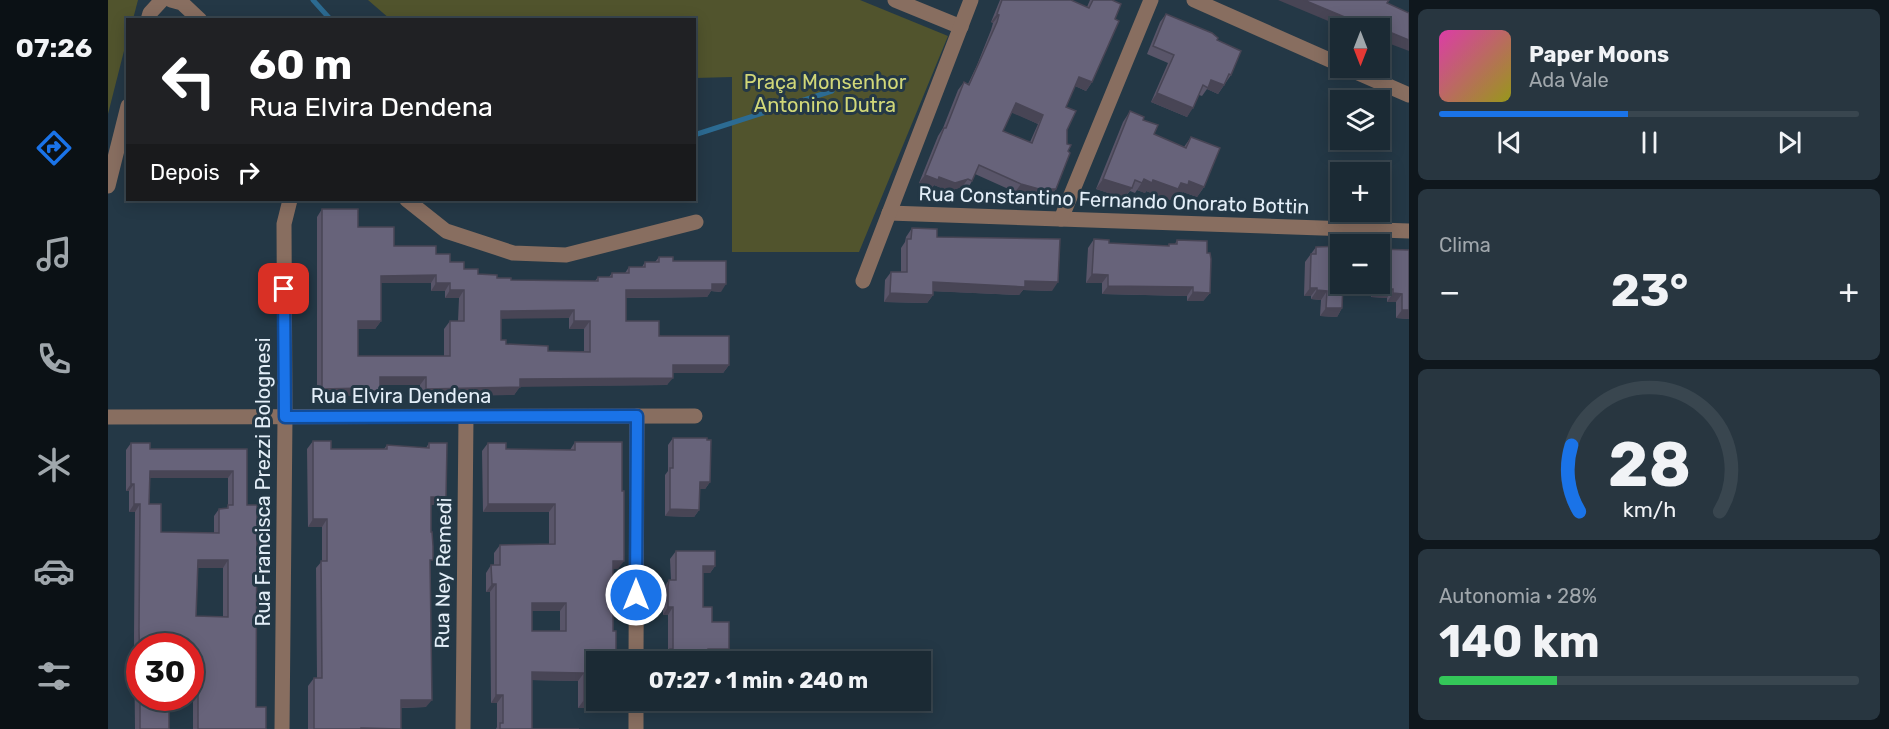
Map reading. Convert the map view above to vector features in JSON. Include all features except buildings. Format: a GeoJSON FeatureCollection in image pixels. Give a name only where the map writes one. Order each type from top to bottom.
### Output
{"type":"FeatureCollection","features":[{"type":"Feature","properties":{"kind":"street"},"geometry":{"type":"LineString","coordinates":[[149,18],[150,13],[162,0]]}},
{"type":"Feature","properties":{"kind":"street"},"geometry":{"type":"LineString","coordinates":[[171,0],[182,3],[198,18]]}},
{"type":"Feature","properties":{"kind":"street"},"geometry":{"type":"LineString","coordinates":[[895,0],[961,27]]}},
{"type":"Feature","properties":{"kind":"street"},"geometry":{"type":"LineString","coordinates":[[863,281],[971,0]]}},
{"type":"Feature","properties":{"kind":"street"},"geometry":{"type":"LineString","coordinates":[[1061,219],[1151,0]]}},
{"type":"Feature","properties":{"kind":"street"},"geometry":{"type":"LineString","coordinates":[[1194,0],[1330,60]]}},
{"type":"Feature","properties":{"kind":"street"},"geometry":{"type":"LineString","coordinates":[[1370,78],[1409,95]]}},
{"type":"Feature","properties":{"kind":"street"},"geometry":{"type":"LineString","coordinates":[[108,186],[126,114]]}},
{"type":"Feature","properties":{"kind":"street","name":"Rua Francisca Prezzi Bolognesi"},"geometry":{"type":"LineString","coordinates":[[282,729],[284,224],[290,201]]}},
{"type":"Feature","properties":{"kind":"street"},"geometry":{"type":"LineString","coordinates":[[408,201],[446,231],[513,253],[566,255],[696,222]]}},
{"type":"Feature","properties":{"kind":"street","name":"Rua Constantino Fernando Onorato Bottin"},"geometry":{"type":"LineString","coordinates":[[889,213],[1409,231]]}},
{"type":"Feature","properties":{"kind":"street"},"geometry":{"type":"LineString","coordinates":[[636,651],[637,416]]}},
{"type":"Feature","properties":{"kind":"street","name":"Rua Elvira Dendena"},"geometry":{"type":"LineString","coordinates":[[108,417],[695,416]]}},
{"type":"Feature","properties":{"kind":"street","name":"Rua Ney Remedi"},"geometry":{"type":"LineString","coordinates":[[463,729],[466,417]]}},
{"type":"Feature","properties":{"kind":"street"},"geometry":{"type":"LineString","coordinates":[[636,711],[636,729]]}},
{"type":"Feature","properties":{"kind":"green space"},"geometry":{"type":"Polygon","coordinates":[[[108,0],[138,0],[133,18],[126,18],[126,43],[108,114],[108,0]]]}},
{"type":"Feature","properties":{"kind":"green space","name":"Praça Monsenhor Antonino Dutra"},"geometry":{"type":"Polygon","coordinates":[[[368,0],[860,0],[948,36],[859,252],[732,252],[732,77],[696,78],[696,18],[389,18],[368,0]]]}},
{"type":"Feature","properties":{"kind":"waterway"},"geometry":{"type":"LineString","coordinates":[[313,0],[329,18]]}},
{"type":"Feature","properties":{"kind":"waterway"},"geometry":{"type":"LineString","coordinates":[[696,134],[832,91]]}},
{"type":"Feature","properties":{"kind":"route"},"geometry":{"type":"LineString","coordinates":[[284,289],[285,417],[637,416],[636,595]]}}]}
